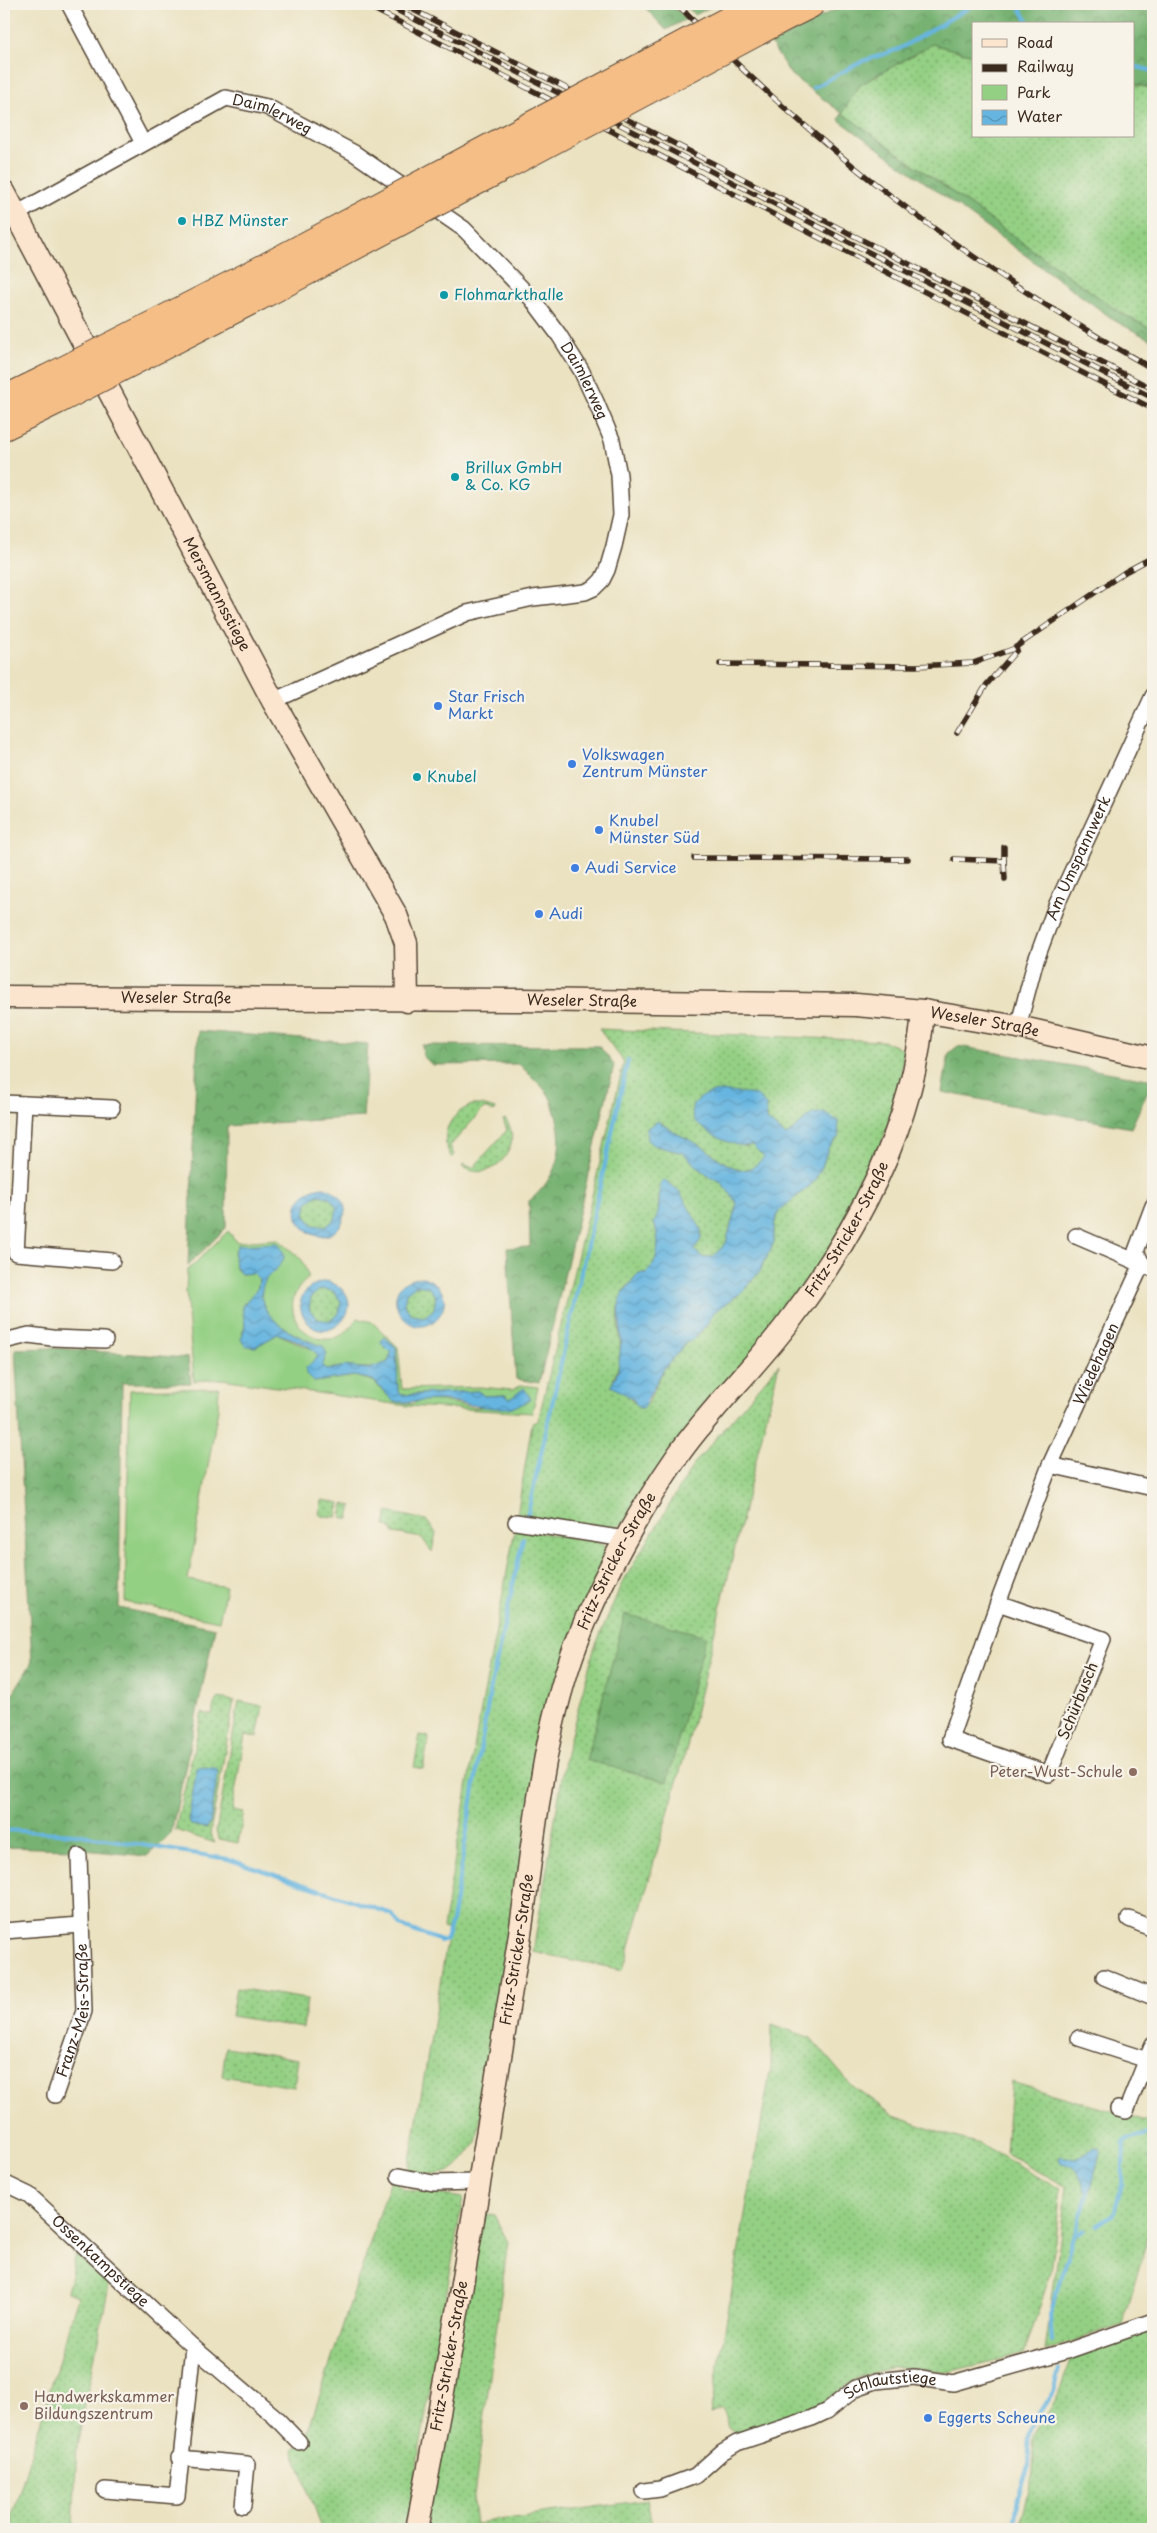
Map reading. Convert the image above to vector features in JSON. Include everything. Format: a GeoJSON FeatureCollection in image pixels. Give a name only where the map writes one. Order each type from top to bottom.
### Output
{"type":"FeatureCollection","features":[{"type":"Feature","properties":{"kind":"highway"},"geometry":{"type":"LineString","coordinates":[[4,426],[53,389],[259,271],[760,4]]}},
{"type":"Feature","properties":{"kind":"highway"},"geometry":{"type":"LineString","coordinates":[[4,400],[53,389],[278,286],[799,10]]}},
{"type":"Feature","properties":{"kind":"main road","name":"Mersmannsstiege"},"geometry":{"type":"LineString","coordinates":[[4,192],[273,701],[402,927],[406,943],[406,1001]]}},
{"type":"Feature","properties":{"kind":"main road","name":"Weseler Straße"},"geometry":{"type":"LineString","coordinates":[[4,997],[406,1001],[523,1000],[838,1005],[923,1011],[1018,1027],[1153,1058]]}},
{"type":"Feature","properties":{"kind":"main road","name":"Fritz-Stricker-Straße"},"geometry":{"type":"LineString","coordinates":[[417,2529],[444,2394],[556,1708],[576,1644],[603,1579],[625,1539],[680,1453],[788,1323],[830,1262],[849,1230],[890,1148],[906,1101],[921,1047],[923,1011]]}},
{"type":"Feature","properties":{"kind":"street"},"geometry":{"type":"LineString","coordinates":[[69,4],[144,143]]}},
{"type":"Feature","properties":{"kind":"street","name":"Daimlerweg"},"geometry":{"type":"LineString","coordinates":[[16,214],[226,98],[267,107],[354,153],[464,229],[532,299],[581,370],[612,440],[619,475],[621,515],[607,570],[602,580],[594,588],[585,592],[533,598],[467,613],[273,701]]}},
{"type":"Feature","properties":{"kind":"street","name":"Am Umspannwerk"},"geometry":{"type":"LineString","coordinates":[[1018,1027],[1035,963],[1056,906],[1153,696]]}},
{"type":"Feature","properties":{"kind":"street"},"geometry":{"type":"LineString","coordinates":[[4,1103],[112,1108]]}},
{"type":"Feature","properties":{"kind":"street"},"geometry":{"type":"LineString","coordinates":[[24,1104],[16,1253],[112,1261]]}},
{"type":"Feature","properties":{"kind":"street"},"geometry":{"type":"LineString","coordinates":[[1148,1267],[1136,1251],[1153,1206]]}},
{"type":"Feature","properties":{"kind":"street"},"geometry":{"type":"LineString","coordinates":[[1076,1236],[1148,1267]]}},
{"type":"Feature","properties":{"kind":"street","name":"Wiedehagen"},"geometry":{"type":"LineString","coordinates":[[1050,1464],[1148,1267]]}},
{"type":"Feature","properties":{"kind":"street"},"geometry":{"type":"LineString","coordinates":[[4,1341],[29,1335],[105,1340]]}},
{"type":"Feature","properties":{"kind":"street"},"geometry":{"type":"LineString","coordinates":[[1050,1464],[1153,1488]]}},
{"type":"Feature","properties":{"kind":"street","name":"Schürbusch"},"geometry":{"type":"LineString","coordinates":[[998,1603],[1103,1640],[1049,1774],[950,1739],[998,1603],[1050,1464]]}},
{"type":"Feature","properties":{"kind":"street"},"geometry":{"type":"LineString","coordinates":[[516,1522],[625,1539]]}},
{"type":"Feature","properties":{"kind":"street","name":"Franz-Meis-Straße"},"geometry":{"type":"LineString","coordinates":[[55,2095],[84,2011],[79,1856]]}},
{"type":"Feature","properties":{"kind":"street"},"geometry":{"type":"LineString","coordinates":[[1129,1919],[1153,1929]]}},
{"type":"Feature","properties":{"kind":"street","name":"Franz-Meis-Straße"},"geometry":{"type":"LineString","coordinates":[[4,1931],[80,1924]]}},
{"type":"Feature","properties":{"kind":"street"},"geometry":{"type":"LineString","coordinates":[[1104,1977],[1153,1997]]}},
{"type":"Feature","properties":{"kind":"street"},"geometry":{"type":"LineString","coordinates":[[1079,2038],[1151,2051],[1126,2111],[1118,2109]]}},
{"type":"Feature","properties":{"kind":"street"},"geometry":{"type":"LineString","coordinates":[[399,2176],[433,2183],[478,2182]]}},
{"type":"Feature","properties":{"kind":"street","name":"Ossenkampstiege"},"geometry":{"type":"LineString","coordinates":[[4,2183],[29,2195],[193,2347],[274,2416],[299,2442]]}},
{"type":"Feature","properties":{"kind":"street","name":"Schlautstiege"},"geometry":{"type":"LineString","coordinates":[[644,2492],[696,2476],[722,2452],[737,2443],[812,2418],[827,2411],[856,2388],[876,2380],[914,2377],[953,2383],[1070,2350],[1153,2321]]}},
{"type":"Feature","properties":{"kind":"street"},"geometry":{"type":"LineString","coordinates":[[105,2490],[177,2496],[193,2347]]}},
{"type":"Feature","properties":{"kind":"street"},"geometry":{"type":"LineString","coordinates":[[180,2458],[247,2464],[244,2506]]}},
{"type":"Feature","properties":{"kind":"green space"},"geometry":{"type":"Polygon","coordinates":[[[642,4],[671,4],[686,19],[666,30],[642,4]]]}},
{"type":"Feature","properties":{"kind":"green space"},"geometry":{"type":"Polygon","coordinates":[[[684,4],[716,4],[695,15],[684,4]]]}},
{"type":"Feature","properties":{"kind":"green space"},"geometry":{"type":"Polygon","coordinates":[[[845,4],[1153,4],[1153,89],[1134,83],[1134,22],[972,22],[972,55],[932,44],[860,85],[842,113],[791,75],[771,44],[845,4]]]}},
{"type":"Feature","properties":{"kind":"green space"},"geometry":{"type":"Polygon","coordinates":[[[932,44],[972,55],[972,138],[1134,138],[1134,84],[1153,89],[1153,330],[1119,312],[842,113],[860,85],[932,44]]]}},
{"type":"Feature","properties":{"kind":"green space"},"geometry":{"type":"Polygon","coordinates":[[[842,113],[1119,312],[1153,330],[1153,341],[1117,322],[839,120],[842,113]]]}},
{"type":"Feature","properties":{"kind":"green space"},"geometry":{"type":"Polygon","coordinates":[[[599,1029],[883,1041],[903,1049],[901,1082],[884,1136],[861,1192],[817,1270],[624,1523],[614,1528],[604,1528],[517,1515],[532,1423],[538,1421],[624,1062],[599,1029]],[[766,1105],[716,1136],[746,1147],[752,1144],[765,1157],[749,1169],[730,1166],[701,1146],[658,1121],[653,1145],[683,1153],[707,1175],[721,1182],[737,1203],[726,1243],[713,1257],[702,1257],[694,1250],[700,1237],[700,1232],[687,1205],[658,1201],[660,1212],[654,1223],[658,1250],[654,1262],[646,1273],[639,1273],[624,1291],[620,1300],[620,1358],[618,1369],[613,1379],[636,1404],[648,1403],[663,1370],[686,1343],[693,1340],[709,1322],[713,1313],[742,1292],[760,1271],[774,1242],[774,1225],[779,1211],[813,1183],[822,1167],[828,1148],[839,1136],[838,1121],[824,1112],[786,1136],[767,1120],[766,1105]]]}},
{"type":"Feature","properties":{"kind":"green space"},"geometry":{"type":"Polygon","coordinates":[[[198,1031],[368,1044],[363,1117],[227,1126],[226,1228],[188,1265],[198,1031]]]}},
{"type":"Feature","properties":{"kind":"green space"},"geometry":{"type":"Polygon","coordinates":[[[422,1045],[599,1046],[614,1065],[539,1383],[516,1379],[507,1248],[530,1247],[529,1201],[546,1183],[557,1161],[560,1138],[555,1112],[545,1090],[519,1064],[432,1065],[423,1056],[422,1045]]]}},
{"type":"Feature","properties":{"kind":"green space"},"geometry":{"type":"Polygon","coordinates":[[[958,1046],[1153,1080],[1131,1128],[942,1092],[949,1053],[958,1046]]]}},
{"type":"Feature","properties":{"kind":"green space"},"geometry":{"type":"Polygon","coordinates":[[[472,1105],[482,1105],[495,1109],[494,1112],[484,1108],[450,1146],[454,1155],[452,1158],[446,1142],[448,1126],[457,1114],[472,1105]]]}},
{"type":"Feature","properties":{"kind":"green space"},"geometry":{"type":"Polygon","coordinates":[[[505,1119],[511,1129],[512,1140],[502,1160],[494,1167],[484,1171],[473,1171],[462,1166],[463,1164],[473,1168],[507,1130],[503,1120],[505,1119]]]}},
{"type":"Feature","properties":{"kind":"green space"},"geometry":{"type":"Polygon","coordinates":[[[321,1195],[327,1196],[332,1200],[336,1205],[336,1217],[332,1222],[327,1226],[321,1227],[315,1226],[310,1222],[306,1217],[305,1211],[306,1205],[310,1200],[315,1196],[321,1195]]]}},
{"type":"Feature","properties":{"kind":"green space"},"geometry":{"type":"Polygon","coordinates":[[[228,1231],[237,1242],[278,1239],[302,1260],[309,1278],[296,1292],[293,1306],[296,1320],[304,1331],[317,1338],[331,1339],[345,1333],[357,1318],[372,1322],[398,1347],[402,1389],[480,1387],[512,1390],[521,1385],[538,1387],[532,1413],[407,1406],[222,1379],[194,1381],[186,1292],[187,1271],[228,1231]],[[234,1251],[236,1269],[241,1274],[253,1273],[259,1279],[258,1288],[242,1306],[246,1325],[242,1332],[255,1347],[278,1334],[314,1350],[318,1356],[314,1382],[354,1376],[373,1381],[394,1402],[412,1404],[421,1400],[442,1401],[476,1408],[510,1399],[505,1395],[484,1396],[478,1391],[402,1395],[398,1391],[396,1348],[388,1361],[383,1365],[368,1368],[342,1367],[327,1370],[321,1366],[323,1346],[301,1338],[289,1331],[269,1314],[263,1304],[261,1292],[265,1280],[283,1260],[234,1251]]]}},
{"type":"Feature","properties":{"kind":"green space"},"geometry":{"type":"Polygon","coordinates":[[[420,1285],[426,1286],[431,1290],[435,1295],[435,1307],[431,1312],[426,1316],[420,1317],[414,1316],[409,1312],[405,1307],[404,1301],[405,1295],[409,1290],[414,1286],[420,1285]]]}},
{"type":"Feature","properties":{"kind":"green space"},"geometry":{"type":"Polygon","coordinates":[[[325,1289],[331,1290],[336,1294],[340,1299],[340,1311],[336,1316],[331,1320],[325,1321],[319,1320],[314,1316],[310,1311],[309,1305],[310,1299],[314,1294],[319,1290],[325,1289]]]}},
{"type":"Feature","properties":{"kind":"green space"},"geometry":{"type":"Polygon","coordinates":[[[53,1348],[188,1358],[191,1383],[122,1383],[119,1608],[215,1628],[171,1834],[147,1856],[73,1849],[4,1847],[4,1708],[32,1662],[15,1349],[53,1348]]]}},
{"type":"Feature","properties":{"kind":"green space"},"geometry":{"type":"Polygon","coordinates":[[[779,1364],[687,1747],[623,1970],[533,1952],[566,1753],[594,1649],[621,1585],[694,1464],[779,1364]]]}},
{"type":"Feature","properties":{"kind":"green space"},"geometry":{"type":"Polygon","coordinates":[[[219,1388],[218,1409],[188,1580],[226,1587],[219,1621],[125,1602],[130,1390],[219,1388]]]}},
{"type":"Feature","properties":{"kind":"green space"},"geometry":{"type":"Polygon","coordinates":[[[322,1500],[340,1503],[337,1517],[321,1516],[319,1514],[322,1500]]]}},
{"type":"Feature","properties":{"kind":"green space"},"geometry":{"type":"Polygon","coordinates":[[[344,1504],[352,1506],[349,1519],[341,1517],[344,1504]]]}},
{"type":"Feature","properties":{"kind":"green space"},"geometry":{"type":"Polygon","coordinates":[[[388,1512],[426,1520],[436,1533],[432,1552],[422,1538],[394,1533],[390,1527],[385,1526],[388,1512]]]}},
{"type":"Feature","properties":{"kind":"green space"},"geometry":{"type":"Polygon","coordinates":[[[515,1529],[594,1541],[604,1546],[606,1562],[569,1642],[476,2143],[461,2162],[448,2172],[432,2174],[408,2172],[449,1930],[443,1928],[476,1736],[515,1529]]]}},
{"type":"Feature","properties":{"kind":"green space"},"geometry":{"type":"Polygon","coordinates":[[[625,1614],[706,1636],[667,1782],[586,1760],[625,1614]]]}},
{"type":"Feature","properties":{"kind":"green space"},"geometry":{"type":"Polygon","coordinates":[[[219,1698],[234,1701],[210,1834],[215,1843],[175,1830],[202,1713],[212,1715],[214,1704],[219,1698]]]}},
{"type":"Feature","properties":{"kind":"green space"},"geometry":{"type":"Polygon","coordinates":[[[239,1701],[263,1706],[257,1737],[245,1735],[232,1810],[244,1812],[238,1843],[219,1839],[216,1832],[239,1701]]]}},
{"type":"Feature","properties":{"kind":"green space"},"geometry":{"type":"Polygon","coordinates":[[[420,1735],[429,1737],[423,1769],[414,1767],[420,1735]]]}},
{"type":"Feature","properties":{"kind":"green space"},"geometry":{"type":"Polygon","coordinates":[[[236,1988],[307,1999],[303,2028],[231,2016],[236,1988]]]}},
{"type":"Feature","properties":{"kind":"green space"},"geometry":{"type":"Polygon","coordinates":[[[772,2024],[811,2038],[850,2084],[894,2116],[941,2133],[980,2144],[1061,2189],[1051,2272],[1024,2354],[947,2372],[917,2368],[890,2368],[861,2376],[821,2403],[747,2430],[736,2432],[729,2427],[722,2409],[710,2414],[771,2067],[772,2024]]]}},
{"type":"Feature","properties":{"kind":"green space"},"geometry":{"type":"Polygon","coordinates":[[[226,2047],[298,2059],[294,2087],[222,2076],[226,2047]]]}},
{"type":"Feature","properties":{"kind":"green space"},"geometry":{"type":"Polygon","coordinates":[[[1011,2082],[1153,2123],[1153,2221],[1122,2324],[1045,2351],[1067,2187],[1006,2153],[1011,2082]]]}},
{"type":"Feature","properties":{"kind":"green space"},"geometry":{"type":"Polygon","coordinates":[[[392,2176],[402,2189],[463,2198],[406,2529],[322,2529],[293,2449],[305,2440],[392,2176]]]}},
{"type":"Feature","properties":{"kind":"green space"},"geometry":{"type":"Polygon","coordinates":[[[480,2212],[494,2215],[508,2242],[473,2503],[476,2523],[647,2500],[653,2529],[425,2529],[480,2212]]]}},
{"type":"Feature","properties":{"kind":"green space"},"geometry":{"type":"Polygon","coordinates":[[[76,2254],[109,2285],[77,2445],[73,2529],[13,2529],[12,2517],[78,2296],[67,2292],[76,2254]]]}},
{"type":"Feature","properties":{"kind":"green space"},"geometry":{"type":"Polygon","coordinates":[[[1153,2329],[1153,2529],[1019,2529],[1032,2471],[1034,2436],[1057,2396],[1074,2353],[1121,2336],[1153,2329]]]}},
{"type":"Feature","properties":{"kind":"water"},"geometry":{"type":"Polygon","coordinates":[[[720,1091],[757,1095],[766,1105],[767,1120],[786,1136],[812,1114],[824,1112],[838,1121],[839,1136],[828,1148],[822,1167],[813,1183],[779,1211],[774,1225],[774,1242],[760,1271],[742,1292],[713,1313],[709,1322],[693,1340],[686,1343],[663,1370],[643,1408],[639,1408],[632,1398],[611,1386],[618,1371],[621,1343],[619,1304],[623,1293],[639,1273],[646,1273],[654,1262],[658,1243],[654,1223],[658,1209],[661,1183],[665,1180],[679,1191],[701,1229],[701,1239],[694,1250],[702,1257],[713,1257],[726,1243],[737,1203],[721,1182],[707,1175],[683,1153],[653,1145],[647,1140],[646,1129],[658,1121],[701,1146],[730,1166],[742,1169],[751,1168],[764,1157],[752,1145],[739,1145],[716,1137],[693,1118],[692,1106],[701,1097],[720,1091]]]}},
{"type":"Feature","properties":{"kind":"water"},"geometry":{"type":"Polygon","coordinates":[[[324,1187],[337,1194],[344,1203],[345,1213],[342,1223],[336,1231],[327,1235],[317,1236],[301,1225],[296,1211],[297,1205],[303,1196],[307,1192],[324,1187]],[[317,1195],[307,1203],[305,1215],[313,1225],[326,1227],[335,1219],[337,1207],[329,1197],[317,1195]]]}},
{"type":"Feature","properties":{"kind":"water"},"geometry":{"type":"Polygon","coordinates":[[[278,1243],[283,1251],[284,1258],[282,1263],[265,1281],[262,1293],[263,1304],[269,1314],[289,1331],[301,1338],[323,1346],[327,1354],[322,1366],[327,1370],[345,1366],[369,1369],[388,1362],[391,1353],[380,1342],[385,1337],[396,1347],[398,1391],[402,1395],[478,1391],[484,1396],[505,1395],[510,1399],[524,1388],[531,1399],[521,1405],[498,1408],[440,1400],[394,1402],[373,1380],[354,1376],[314,1382],[306,1374],[306,1368],[318,1356],[311,1348],[295,1340],[278,1334],[255,1347],[247,1346],[241,1340],[245,1325],[242,1306],[258,1288],[259,1279],[253,1273],[241,1274],[238,1271],[234,1260],[235,1252],[238,1245],[278,1243]]]}},
{"type":"Feature","properties":{"kind":"water"},"geometry":{"type":"Polygon","coordinates":[[[423,1277],[429,1279],[442,1292],[444,1298],[443,1310],[428,1325],[416,1326],[406,1321],[399,1312],[396,1301],[398,1290],[406,1282],[423,1277]],[[416,1285],[406,1293],[404,1305],[412,1315],[424,1317],[434,1309],[436,1296],[428,1287],[416,1285]]]}},
{"type":"Feature","properties":{"kind":"water"},"geometry":{"type":"Polygon","coordinates":[[[327,1281],[342,1289],[348,1300],[348,1311],[342,1321],[333,1328],[323,1330],[312,1327],[303,1315],[301,1308],[302,1297],[305,1292],[321,1282],[327,1281]],[[321,1289],[311,1297],[309,1309],[317,1319],[330,1321],[339,1313],[341,1301],[333,1291],[321,1289]]]}},
{"type":"Feature","properties":{"kind":"water"},"geometry":{"type":"Polygon","coordinates":[[[197,1768],[215,1768],[218,1771],[210,1824],[206,1828],[191,1825],[188,1821],[197,1768]]]}},
{"type":"Feature","properties":{"kind":"water"},"geometry":{"type":"Polygon","coordinates":[[[1094,2147],[1101,2149],[1091,2190],[1088,2192],[1085,2191],[1078,2172],[1067,2164],[1061,2163],[1059,2159],[1061,2156],[1076,2159],[1094,2147]]]}},
{"type":"Feature","properties":{"kind":"waterway"},"geometry":{"type":"LineString","coordinates":[[813,88],[863,61],[899,49],[975,4]]}},
{"type":"Feature","properties":{"kind":"waterway"},"geometry":{"type":"LineString","coordinates":[[1017,4],[1029,22]]}},
{"type":"Feature","properties":{"kind":"waterway"},"geometry":{"type":"LineString","coordinates":[[1134,66],[1153,71]]}},
{"type":"Feature","properties":{"kind":"waterway"},"geometry":{"type":"LineString","coordinates":[[527,1517],[628,1060]]}},
{"type":"Feature","properties":{"kind":"waterway"},"geometry":{"type":"LineString","coordinates":[[4,1830],[75,1834],[228,1859],[392,1914],[400,1926],[441,1941],[446,1939],[452,1922],[490,1691],[523,1538]]}},
{"type":"Feature","properties":{"kind":"waterway"},"geometry":{"type":"LineString","coordinates":[[1097,2225],[1113,2214],[1122,2185],[1124,2142],[1127,2139],[1153,2133]]}},
{"type":"Feature","properties":{"kind":"waterway"},"geometry":{"type":"LineString","coordinates":[[1052,2341],[1050,2315],[1088,2192]]}},
{"type":"Feature","properties":{"kind":"waterway"},"geometry":{"type":"LineString","coordinates":[[1076,2235],[1084,2230]]}},
{"type":"Feature","properties":{"kind":"waterway"},"geometry":{"type":"LineString","coordinates":[[1014,2529],[1018,2496],[1028,2465],[1030,2433],[1038,2414],[1053,2391],[1059,2369]]}},
{"type":"Feature","properties":{"kind":"railway"},"geometry":{"type":"LineString","coordinates":[[364,4],[1153,409]]}},
{"type":"Feature","properties":{"kind":"railway"},"geometry":{"type":"LineString","coordinates":[[385,4],[1153,398]]}},
{"type":"Feature","properties":{"kind":"railway"},"geometry":{"type":"LineString","coordinates":[[402,4],[1153,389]]}},
{"type":"Feature","properties":{"kind":"railway"},"geometry":{"type":"LineString","coordinates":[[677,4],[730,58],[786,109],[843,158],[902,204],[962,249],[1024,291],[1153,369]]}},
{"type":"Feature","properties":{"kind":"railway"},"geometry":{"type":"LineString","coordinates":[[720,664],[916,666],[973,663],[1013,649],[1125,572],[1153,557]]}},
{"type":"Feature","properties":{"kind":"railway"},"geometry":{"type":"LineString","coordinates":[[957,733],[987,684],[1017,650]]}},
{"type":"Feature","properties":{"kind":"railway"},"geometry":{"type":"LineString","coordinates":[[954,859],[1004,861],[1004,847]]}},
{"type":"Feature","properties":{"kind":"railway"},"geometry":{"type":"LineString","coordinates":[[694,858],[908,859]]}},
{"type":"Feature","properties":{"kind":"railway"},"geometry":{"type":"LineString","coordinates":[[1004,861],[1005,879]]}},
{"type":"Feature","properties":{"kind":"place","name":"HBZ Münster"},"geometry":{"type":"Point","coordinates":[182,221]}},
{"type":"Feature","properties":{"kind":"place","name":"Flohmarkthalle"},"geometry":{"type":"Point","coordinates":[444,295]}},
{"type":"Feature","properties":{"kind":"place","name":"Brillux GmbH & Co. KG"},"geometry":{"type":"Point","coordinates":[455,477]}},
{"type":"Feature","properties":{"kind":"place","name":"Star Frisch Markt"},"geometry":{"type":"Point","coordinates":[438,706]}},
{"type":"Feature","properties":{"kind":"place","name":"Volkswagen Zentrum Münster"},"geometry":{"type":"Point","coordinates":[572,764]}},
{"type":"Feature","properties":{"kind":"place","name":"Knubel"},"geometry":{"type":"Point","coordinates":[417,777]}},
{"type":"Feature","properties":{"kind":"place","name":"Knubel Münster Süd"},"geometry":{"type":"Point","coordinates":[599,830]}},
{"type":"Feature","properties":{"kind":"place","name":"Audi Service"},"geometry":{"type":"Point","coordinates":[575,868]}},
{"type":"Feature","properties":{"kind":"place","name":"Audi"},"geometry":{"type":"Point","coordinates":[539,914]}},
{"type":"Feature","properties":{"kind":"place","name":"Peter-Wust-Schule"},"geometry":{"type":"Point","coordinates":[1133,1772]}},
{"type":"Feature","properties":{"kind":"place","name":"Handwerkskammer Bildungszentrum"},"geometry":{"type":"Point","coordinates":[24,2406]}},
{"type":"Feature","properties":{"kind":"place","name":"Eggerts Scheune"},"geometry":{"type":"Point","coordinates":[928,2418]}}]}
